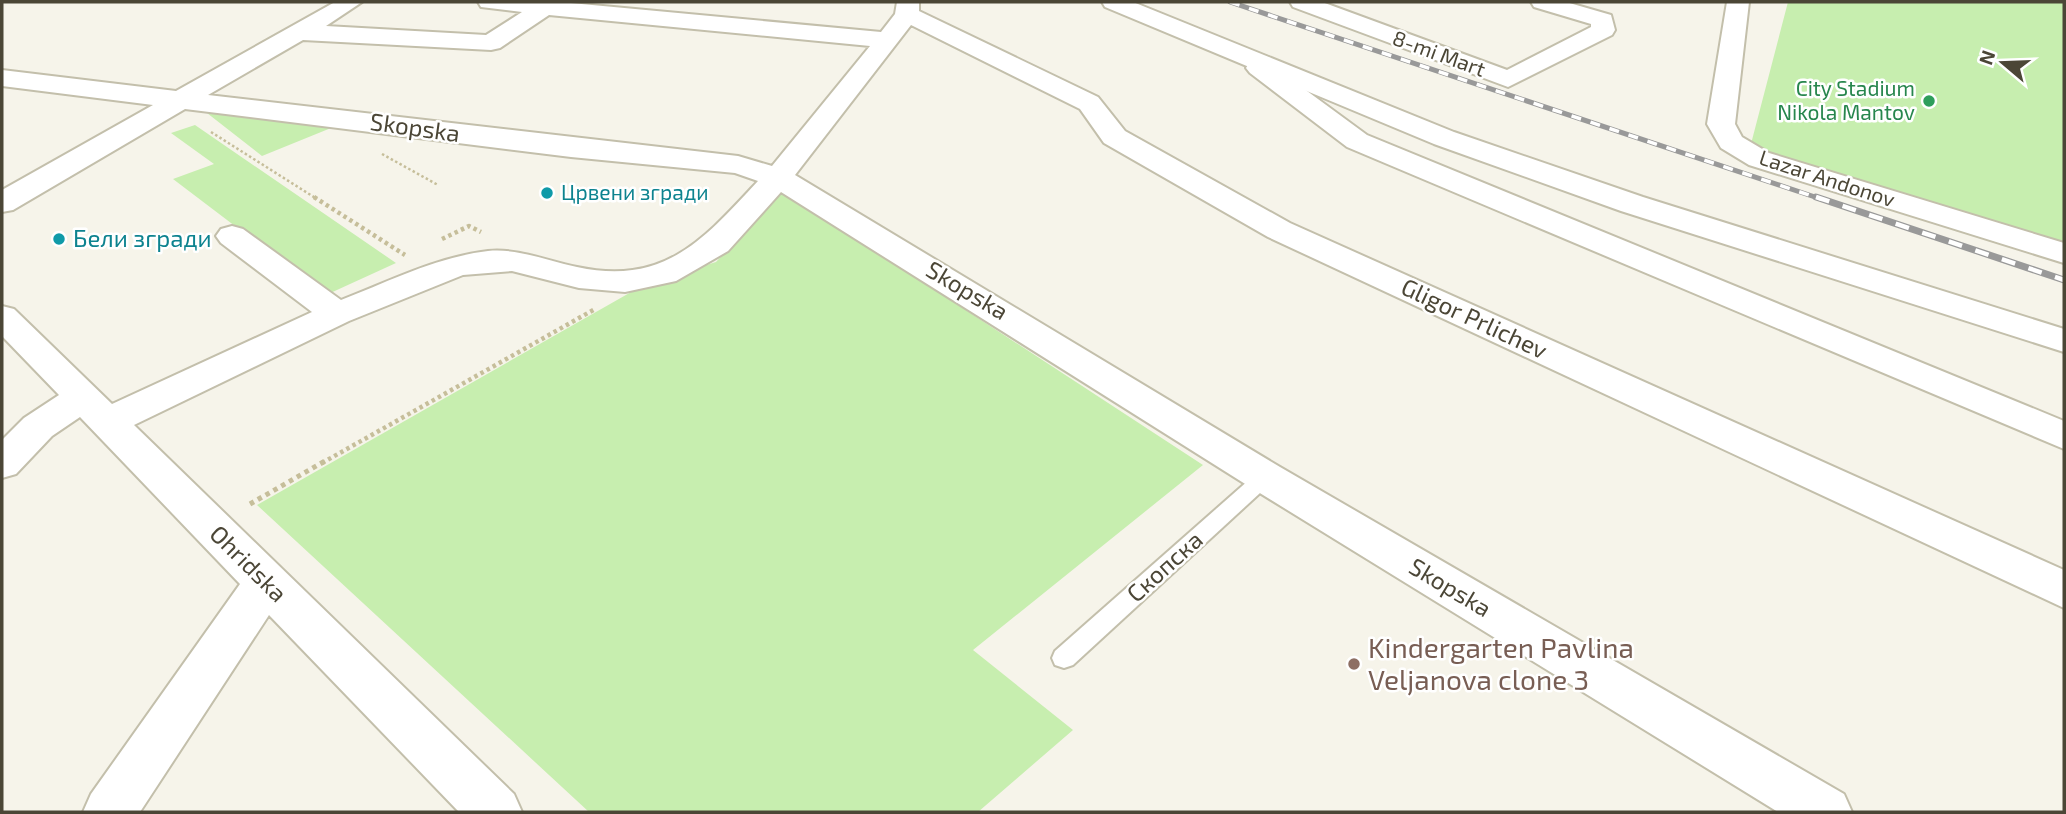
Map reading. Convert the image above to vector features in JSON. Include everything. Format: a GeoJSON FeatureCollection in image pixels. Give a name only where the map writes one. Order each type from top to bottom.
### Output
{"type":"FeatureCollection","features":[{"type":"Feature","properties":{"kind":"street"},"geometry":{"type":"LineString","coordinates":[[2,202],[191,112],[296,32],[351,2]]}},
{"type":"Feature","properties":{"kind":"street"},"geometry":{"type":"LineString","coordinates":[[489,2],[545,7],[901,19]]}},
{"type":"Feature","properties":{"kind":"street"},"geometry":{"type":"LineString","coordinates":[[1113,2],[1444,138],[1632,204],[2064,341]]}},
{"type":"Feature","properties":{"kind":"street","name":"8-mi Mart"},"geometry":{"type":"LineString","coordinates":[[1301,2],[1508,79],[1603,30],[1603,20],[1542,2]]}},
{"type":"Feature","properties":{"kind":"street","name":"Lazar Andonov"},"geometry":{"type":"LineString","coordinates":[[1738,2],[1721,124],[1731,142],[1759,159],[2064,253]]}},
{"type":"Feature","properties":{"kind":"street"},"geometry":{"type":"LineString","coordinates":[[296,32],[491,43],[545,7]]}},
{"type":"Feature","properties":{"kind":"street"},"geometry":{"type":"LineString","coordinates":[[2,464],[38,428],[96,409],[455,267],[489,261],[513,261],[600,281],[625,282],[664,274],[699,257],[717,244],[778,177],[901,19]]}},
{"type":"Feature","properties":{"kind":"street","name":"Gligor Prlichev"},"geometry":{"type":"LineString","coordinates":[[901,19],[1089,103],[1103,118],[1114,137],[1279,230],[2064,590]]}},
{"type":"Feature","properties":{"kind":"street"},"geometry":{"type":"LineString","coordinates":[[1261,62],[1259,68],[1357,141],[2064,436]]}},
{"type":"Feature","properties":{"kind":"street","name":"Skopska"},"geometry":{"type":"LineString","coordinates":[[2,78],[191,112],[738,165],[778,177],[1265,477],[1825,812]]}},
{"type":"Feature","properties":{"kind":"street"},"geometry":{"type":"LineString","coordinates":[[232,236],[337,314]]}},
{"type":"Feature","properties":{"kind":"street","name":"Ohridska"},"geometry":{"type":"LineString","coordinates":[[2,316],[495,812]]}},
{"type":"Feature","properties":{"kind":"street"},"geometry":{"type":"LineString","coordinates":[[110,812],[266,583]]}},
{"type":"Feature","properties":{"kind":"lane","name":"Скопска"},"geometry":{"type":"LineString","coordinates":[[1064,658],[1265,477]]}},
{"type":"Feature","properties":{"kind":"path"},"geometry":{"type":"LineString","coordinates":[[191,112],[405,255],[414,251]]}},
{"type":"Feature","properties":{"kind":"path"},"geometry":{"type":"LineString","coordinates":[[391,159],[438,185]]}},
{"type":"Feature","properties":{"kind":"path"},"geometry":{"type":"LineString","coordinates":[[434,242],[469,226]]}},
{"type":"Feature","properties":{"kind":"path"},"geometry":{"type":"LineString","coordinates":[[250,504],[618,296],[625,282]]}},
{"type":"Feature","properties":{"kind":"green space","name":"City Stadium Nikola Mantov"},"geometry":{"type":"Polygon","coordinates":[[[1788,2],[2064,2],[2064,264],[1746,163],[1788,2]]]}},
{"type":"Feature","properties":{"kind":"green space"},"geometry":{"type":"Polygon","coordinates":[[[207,113],[331,128],[262,156],[207,113]]]}},
{"type":"Feature","properties":{"kind":"green space"},"geometry":{"type":"Polygon","coordinates":[[[195,125],[396,263],[326,295],[173,179],[214,164],[171,133],[195,125]]]}},
{"type":"Feature","properties":{"kind":"green space"},"geometry":{"type":"Polygon","coordinates":[[[782,190],[1203,465],[973,650],[1073,730],[978,812],[589,812],[257,505],[647,283],[716,262],[782,190]]]}},
{"type":"Feature","properties":{"kind":"railway"},"geometry":{"type":"LineString","coordinates":[[1230,2],[1821,199]]}},
{"type":"Feature","properties":{"kind":"railway"},"geometry":{"type":"LineString","coordinates":[[1816,197],[2064,280]]}},
{"type":"Feature","properties":{"kind":"place","name":"City Stadium Nikola Mantov"},"geometry":{"type":"Point","coordinates":[1929,101]}},
{"type":"Feature","properties":{"kind":"place","name":"Црвени згради"},"geometry":{"type":"Point","coordinates":[547,193]}},
{"type":"Feature","properties":{"kind":"place","name":"Бели згради"},"geometry":{"type":"Point","coordinates":[59,239]}},
{"type":"Feature","properties":{"kind":"place","name":"Kindergarten Pavlina Veljanova clone 3"},"geometry":{"type":"Point","coordinates":[1354,664]}}]}
